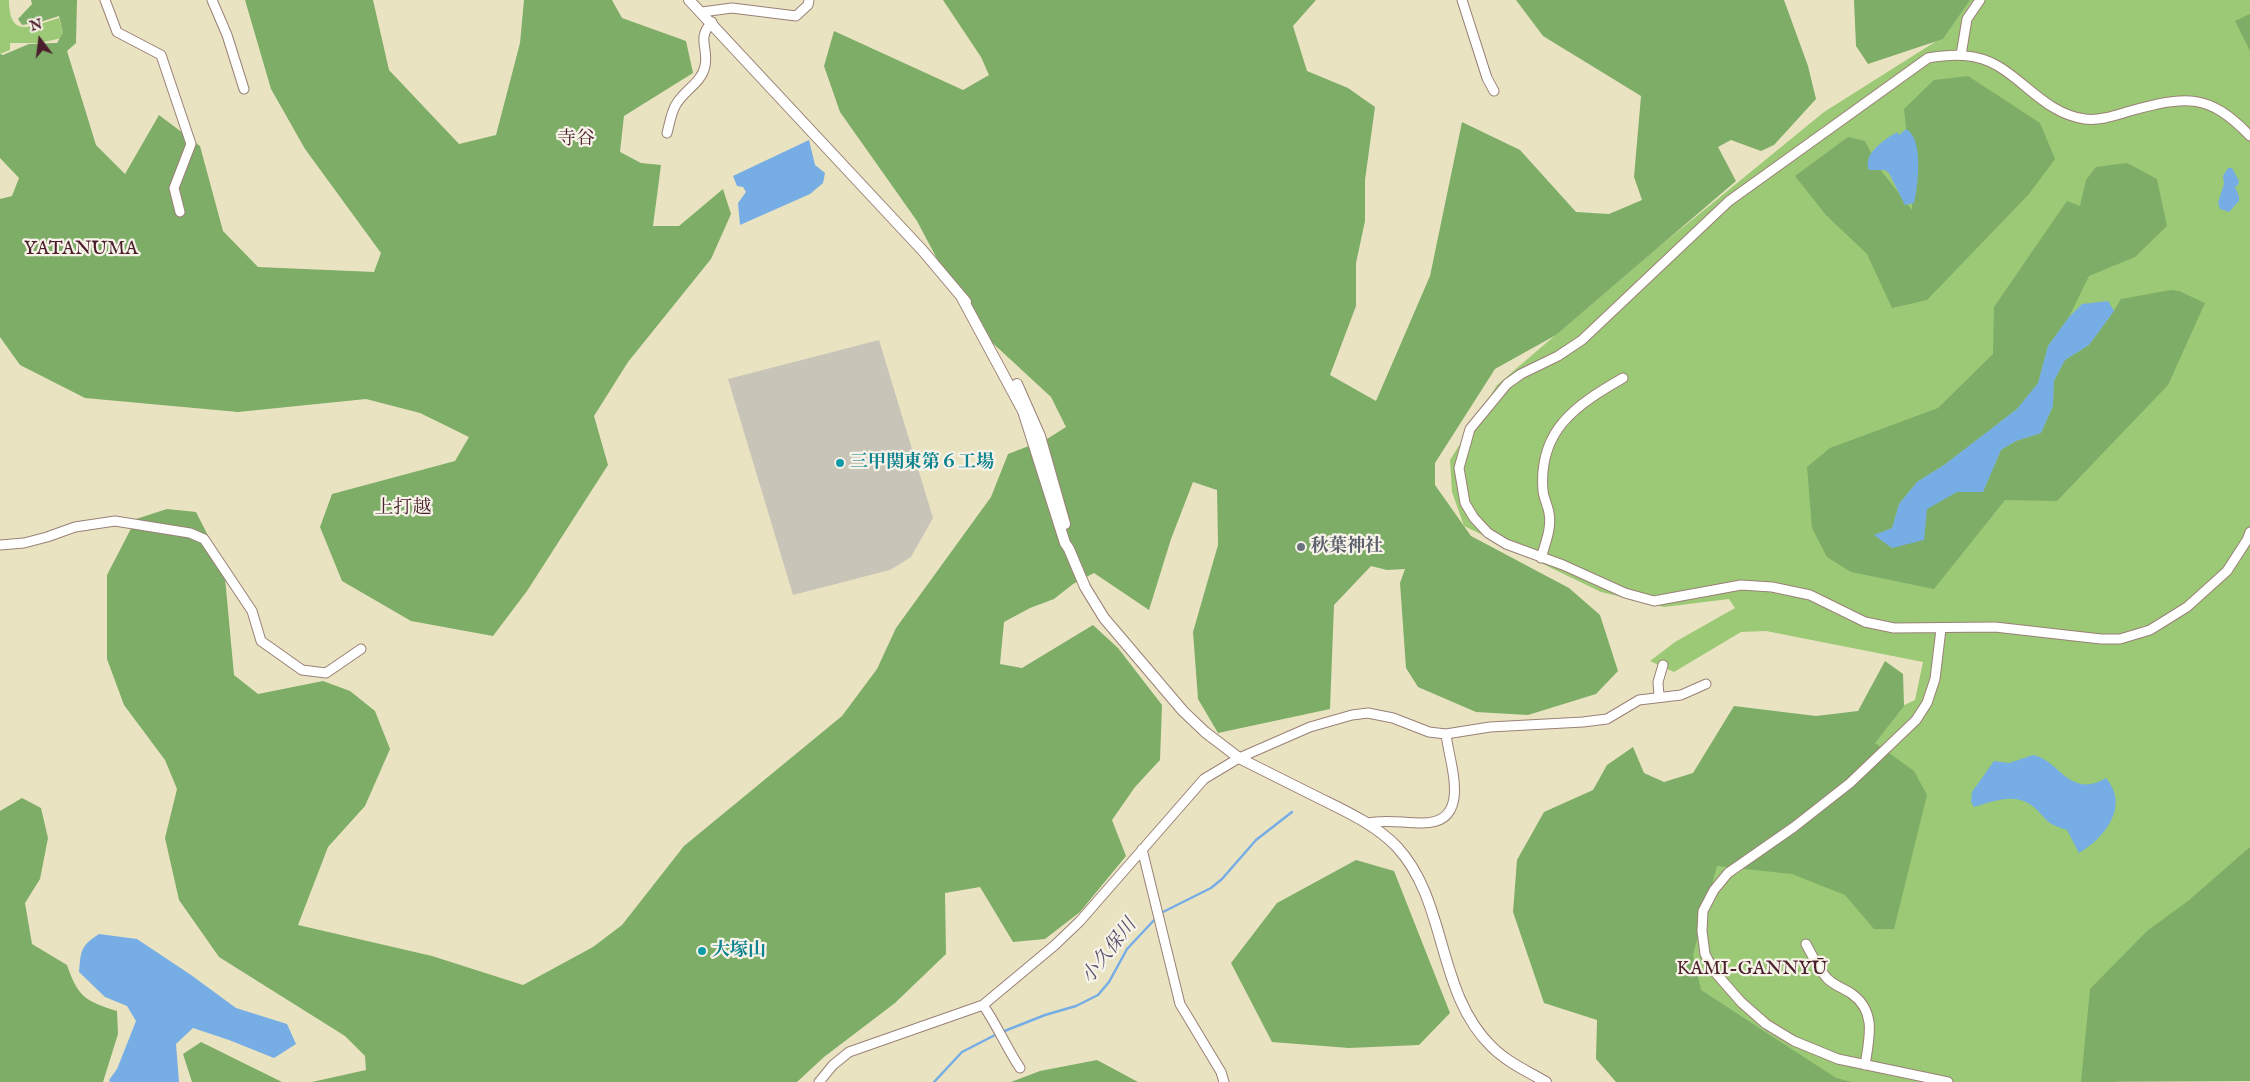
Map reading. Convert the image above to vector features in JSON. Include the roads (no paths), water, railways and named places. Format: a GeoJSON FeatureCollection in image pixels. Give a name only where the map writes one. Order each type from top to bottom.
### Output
{"type":"FeatureCollection","features":[{"type":"Feature","properties":{"kind":"street"},"geometry":{"type":"LineString","coordinates":[[106,0],[117,32],[161,55],[191,144],[174,188],[180,212]]}},
{"type":"Feature","properties":{"kind":"street"},"geometry":{"type":"LineString","coordinates":[[212,0],[227,35],[244,89]]}},
{"type":"Feature","properties":{"kind":"street"},"geometry":{"type":"LineString","coordinates":[[690,0],[923,250],[983,325],[1024,397],[1040,436],[1070,542],[1070,549],[1084,587],[1104,618],[1189,717],[1205,732],[1239,758],[1368,823],[1397,848],[1414,870],[1431,911],[1453,984],[1472,1024],[1491,1047],[1505,1058],[1546,1082]]}},
{"type":"Feature","properties":{"kind":"street"},"geometry":{"type":"LineString","coordinates":[[702,12],[732,8],[796,16],[804,9],[809,0]]}},
{"type":"Feature","properties":{"kind":"street"},"geometry":{"type":"LineString","coordinates":[[1462,0],[1487,78],[1494,91]]}},
{"type":"Feature","properties":{"kind":"street"},"geometry":{"type":"LineString","coordinates":[[1961,55],[1967,19],[1980,0]]}},
{"type":"Feature","properties":{"kind":"street"},"geometry":{"type":"LineString","coordinates":[[667,133],[675,105],[702,75],[705,66],[702,39],[704,30],[712,22]]}},
{"type":"Feature","properties":{"kind":"street"},"geometry":{"type":"LineString","coordinates":[[2250,136],[2233,118],[2213,105],[2191,100],[2176,100],[2110,117],[2086,119],[2066,114],[2041,101],[1998,66],[1982,59],[1961,55],[1928,58],[1911,68],[1737,195],[1694,232],[1582,340],[1558,356],[1521,374],[1507,384],[1470,429],[1462,450],[1459,468],[1465,503],[1474,518],[1488,533],[1506,544],[1563,565],[1625,593],[1654,601],[1741,585],[1772,587],[1810,595],[1865,622],[1894,628],[1995,626],[2101,639],[2120,639],[2139,635],[2161,625],[2187,607],[2227,571],[2250,532]]}},
{"type":"Feature","properties":{"kind":"street"},"geometry":{"type":"LineString","coordinates":[[1541,558],[1550,526],[1550,515],[1543,492],[1546,453],[1550,441],[1562,422],[1575,408],[1623,378]]}},
{"type":"Feature","properties":{"kind":"street"},"geometry":{"type":"LineString","coordinates":[[0,544],[24,543],[75,527],[115,521],[190,533],[204,539],[252,611],[261,641],[302,670],[326,673],[360,649]]}},
{"type":"Feature","properties":{"kind":"street"},"geometry":{"type":"LineString","coordinates":[[1941,628],[1935,679],[1927,703],[1916,720],[1850,783],[1794,827],[1728,873],[1714,890],[1703,911],[1702,931],[1705,954],[1714,971],[1741,1002],[1766,1024],[1794,1041],[1838,1059],[1948,1082]]}},
{"type":"Feature","properties":{"kind":"street"},"geometry":{"type":"LineString","coordinates":[[1659,696],[1658,682],[1663,665]]}},
{"type":"Feature","properties":{"kind":"street"},"geometry":{"type":"LineString","coordinates":[[819,1082],[833,1065],[849,1052],[983,1005],[1055,945],[1080,921],[1204,780],[1239,758],[1310,727],[1360,714],[1368,713],[1393,718],[1429,732],[1446,734],[1490,726],[1583,722],[1607,719],[1640,700],[1659,696],[1681,695],[1706,684]]}},
{"type":"Feature","properties":{"kind":"street"},"geometry":{"type":"LineString","coordinates":[[1368,823],[1377,821],[1437,822],[1445,817],[1454,793],[1455,779],[1446,734]]}},
{"type":"Feature","properties":{"kind":"street"},"geometry":{"type":"LineString","coordinates":[[1142,849],[1180,1004],[1221,1072],[1224,1082]]}},
{"type":"Feature","properties":{"kind":"street"},"geometry":{"type":"LineString","coordinates":[[1806,944],[1826,978],[1853,994],[1863,1004],[1869,1014],[1871,1030],[1865,1065]]}},
{"type":"Feature","properties":{"kind":"street"},"geometry":{"type":"LineString","coordinates":[[983,1005],[1020,1068]]}},
{"type":"Feature","properties":{"kind":"water"},"geometry":{"type":"Polygon","coordinates":[[[1906,129],[1912,134],[1915,142],[1918,175],[1914,203],[1905,205],[1889,173],[1885,170],[1869,170],[1868,164],[1872,153],[1881,143],[1897,132],[1899,135],[1906,129]]]}},
{"type":"Feature","properties":{"kind":"water"},"geometry":{"type":"Polygon","coordinates":[[[809,140],[815,165],[825,173],[823,183],[810,194],[740,225],[738,203],[746,192],[743,187],[737,186],[733,176],[809,140]]]}},
{"type":"Feature","properties":{"kind":"water"},"geometry":{"type":"Polygon","coordinates":[[[2228,168],[2232,168],[2239,181],[2235,187],[2239,201],[2229,212],[2220,209],[2218,203],[2224,184],[2223,176],[2228,168]]]}},
{"type":"Feature","properties":{"kind":"water"},"geometry":{"type":"Polygon","coordinates":[[[2108,301],[2114,311],[2089,345],[2065,360],[2054,381],[2053,406],[2041,433],[2016,441],[2001,450],[1983,492],[1957,492],[1927,509],[1924,540],[1892,548],[1874,535],[1892,528],[1899,504],[1917,482],[1944,465],[2017,409],[2038,383],[2048,346],[2069,317],[2082,304],[2108,301]]]}},
{"type":"Feature","properties":{"kind":"water"},"geometry":{"type":"Polygon","coordinates":[[[2033,755],[2050,763],[2073,781],[2083,784],[2093,783],[2106,778],[2113,789],[2116,799],[2115,810],[2111,820],[2098,839],[2079,853],[2067,830],[2055,826],[2036,809],[2021,800],[2006,799],[1974,807],[1971,802],[1972,792],[1994,761],[2009,763],[2033,755]]]}},
{"type":"Feature","properties":{"kind":"water"},"geometry":{"type":"Polygon","coordinates":[[[99,934],[137,939],[236,1008],[287,1024],[296,1044],[274,1058],[193,1028],[176,1044],[179,1082],[110,1082],[109,1080],[117,1069],[136,1021],[127,1006],[105,997],[79,972],[80,959],[85,946],[99,934]]]}},
{"type":"Feature","properties":{"kind":"waterway","name":"小久保川"},"geometry":{"type":"LineString","coordinates":[[1161,913],[1211,888],[1222,879],[1256,840],[1292,812]]}},
{"type":"Feature","properties":{"kind":"waterway","name":"小久保川"},"geometry":{"type":"LineString","coordinates":[[1002,1032],[1045,1015],[1076,1006],[1098,995],[1109,982],[1127,949],[1157,917]]}},
{"type":"Feature","properties":{"kind":"waterway","name":"小久保川"},"geometry":{"type":"LineString","coordinates":[[934,1082],[962,1052],[997,1034]]}},
{"type":"Feature","properties":{"kind":"place","name":"三甲関東第６工場"},"geometry":{"type":"Point","coordinates":[840,463]}},
{"type":"Feature","properties":{"kind":"place","name":"秋葉神社"},"geometry":{"type":"Point","coordinates":[1301,547]}},
{"type":"Feature","properties":{"kind":"place","name":"大塚山"},"geometry":{"type":"Point","coordinates":[702,951]}},
{"type":"Feature","properties":{"kind":"district","name":"寺谷"},"geometry":{"type":"Point","coordinates":[576,140]}},
{"type":"Feature","properties":{"kind":"district","name":"YATANUMA"},"geometry":{"type":"Point","coordinates":[81,250]}},
{"type":"Feature","properties":{"kind":"district","name":"上打越"},"geometry":{"type":"Point","coordinates":[403,509]}},
{"type":"Feature","properties":{"kind":"district","name":"KAMI-GANNYŪ"},"geometry":{"type":"Point","coordinates":[1752,970]}}]}
